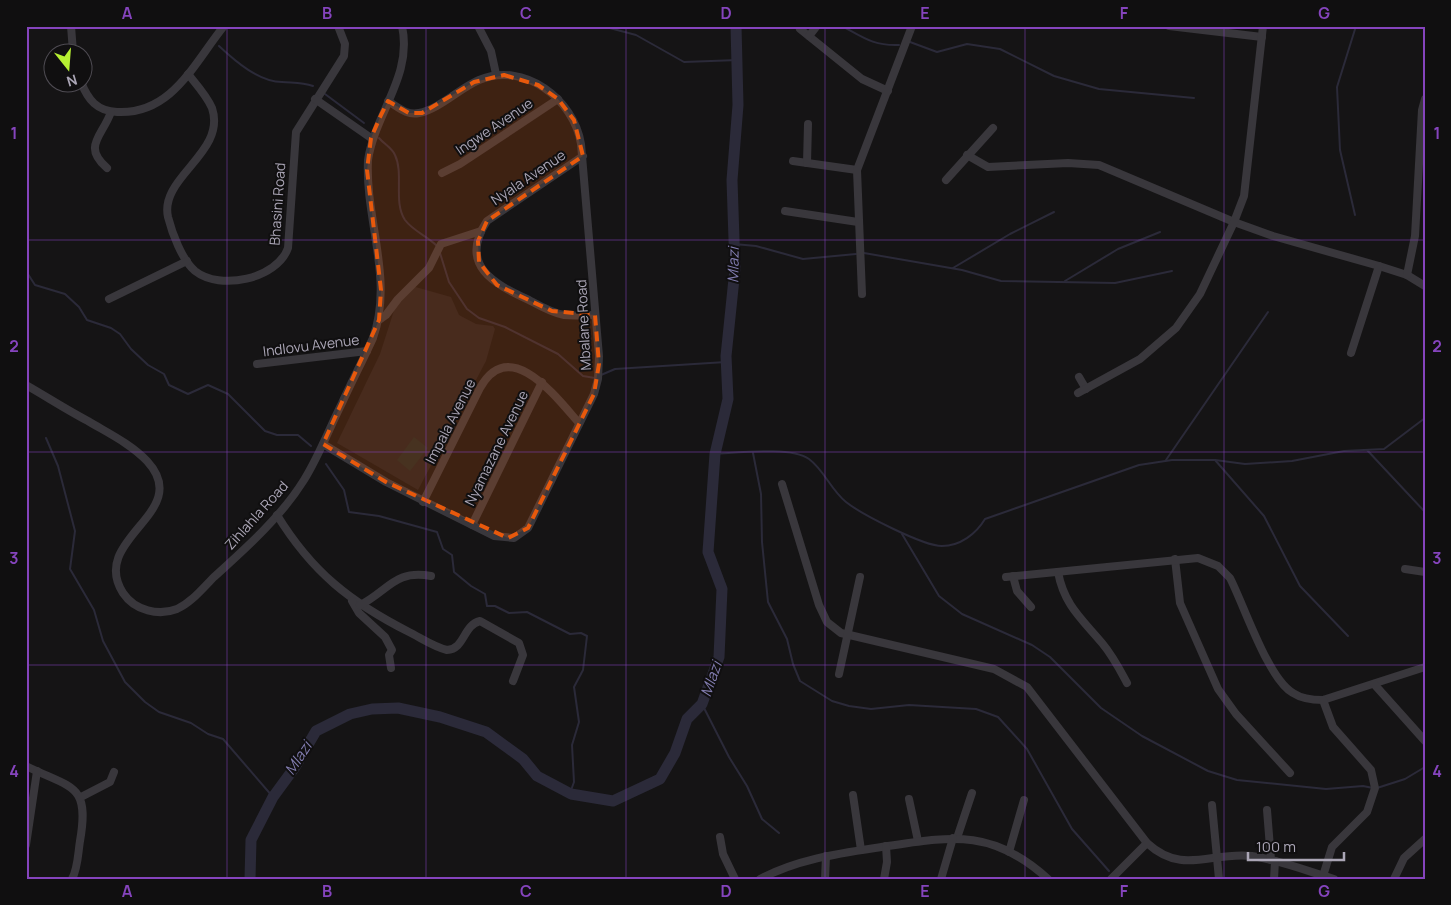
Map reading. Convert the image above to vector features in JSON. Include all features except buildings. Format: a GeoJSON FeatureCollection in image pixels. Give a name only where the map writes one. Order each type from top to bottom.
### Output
{"type":"FeatureCollection","features":[{"type":"Feature","properties":{"kind":"street"},"geometry":{"type":"LineString","coordinates":[[71,26],[72,42]]}},
{"type":"Feature","properties":{"kind":"street"},"geometry":{"type":"LineString","coordinates":[[86,92],[91,102],[99,108],[111,112],[133,111],[157,104],[171,94],[224,26]]}},
{"type":"Feature","properties":{"kind":"street","name":"Bhasini Road"},"geometry":{"type":"LineString","coordinates":[[188,74],[209,102],[214,123],[207,145],[169,200],[168,217],[193,269],[207,278],[224,281],[263,272],[283,259],[288,248],[295,140],[299,127],[315,99],[344,56],[345,44],[338,26]]}},
{"type":"Feature","properties":{"kind":"street","name":"Zihlahla Road"},"geometry":{"type":"LineString","coordinates":[[26,385],[116,438],[146,460],[155,473],[159,489],[158,500],[147,519],[127,540],[121,550],[116,565],[116,574],[123,593],[139,607],[159,612],[182,606],[277,515],[304,480],[323,444],[379,320],[381,290],[367,170],[371,138],[404,61],[402,26]]}},
{"type":"Feature","properties":{"kind":"street"},"geometry":{"type":"LineString","coordinates":[[388,101],[409,113],[422,113],[469,85],[496,74],[491,51],[478,26]]}},
{"type":"Feature","properties":{"kind":"street"},"geometry":{"type":"LineString","coordinates":[[862,294],[857,170],[912,26]]}},
{"type":"Feature","properties":{"kind":"street"},"geometry":{"type":"LineString","coordinates":[[1169,26],[1210,29],[1262,37]]}},
{"type":"Feature","properties":{"kind":"street"},"geometry":{"type":"LineString","coordinates":[[1079,377],[1082,391],[1140,358],[1176,328],[1200,294],[1234,222],[1245,189],[1263,26]]}},
{"type":"Feature","properties":{"kind":"street"},"geometry":{"type":"LineString","coordinates":[[809,36],[816,27]]}},
{"type":"Feature","properties":{"kind":"street"},"geometry":{"type":"LineString","coordinates":[[800,29],[862,80],[888,91]]}},
{"type":"Feature","properties":{"kind":"street","name":"Mbalane Road"},"geometry":{"type":"LineString","coordinates":[[323,444],[356,466],[423,502],[502,538],[514,538],[525,532],[594,394],[598,378],[599,356],[580,136],[574,120],[558,99],[538,84],[521,78],[496,74]]}},
{"type":"Feature","properties":{"kind":"street"},"geometry":{"type":"LineString","coordinates":[[315,99],[371,138]]}},
{"type":"Feature","properties":{"kind":"street","name":"Ingwe Avenue"},"geometry":{"type":"LineString","coordinates":[[442,173],[452,169],[558,99]]}},
{"type":"Feature","properties":{"kind":"street"},"geometry":{"type":"LineString","coordinates":[[1407,275],[1415,236],[1422,117],[1425,99]]}},
{"type":"Feature","properties":{"kind":"street"},"geometry":{"type":"LineString","coordinates":[[107,168],[95,156],[94,149],[111,112]]}},
{"type":"Feature","properties":{"kind":"street"},"geometry":{"type":"LineString","coordinates":[[807,163],[808,124]]}},
{"type":"Feature","properties":{"kind":"street"},"geometry":{"type":"LineString","coordinates":[[946,180],[966,155],[992,128]]}},
{"type":"Feature","properties":{"kind":"street"},"geometry":{"type":"LineString","coordinates":[[966,155],[988,167],[1068,163],[1099,165],[1234,222],[1273,236],[1407,275],[1425,286]]}},
{"type":"Feature","properties":{"kind":"street","name":"Nyala Avenue"},"geometry":{"type":"LineString","coordinates":[[481,231],[494,215],[583,156]]}},
{"type":"Feature","properties":{"kind":"street"},"geometry":{"type":"LineString","coordinates":[[793,160],[857,170]]}},
{"type":"Feature","properties":{"kind":"street"},"geometry":{"type":"LineString","coordinates":[[785,211],[858,222]]}},
{"type":"Feature","properties":{"kind":"street"},"geometry":{"type":"LineString","coordinates":[[379,320],[386,315],[398,299],[429,268],[441,244],[481,231]]}},
{"type":"Feature","properties":{"kind":"street"},"geometry":{"type":"LineString","coordinates":[[481,231],[477,249],[479,262],[485,273],[497,285],[558,314],[596,315]]}},
{"type":"Feature","properties":{"kind":"street"},"geometry":{"type":"LineString","coordinates":[[109,299],[188,261]]}},
{"type":"Feature","properties":{"kind":"street"},"geometry":{"type":"LineString","coordinates":[[1351,353],[1378,266]]}},
{"type":"Feature","properties":{"kind":"street","name":"Indlovu Avenue"},"geometry":{"type":"LineString","coordinates":[[257,364],[367,350]]}},
{"type":"Feature","properties":{"kind":"street","name":"Impala Avenue"},"geometry":{"type":"LineString","coordinates":[[423,502],[489,374],[496,369],[510,367],[528,372],[542,382],[580,423]]}},
{"type":"Feature","properties":{"kind":"street","name":"Nyamazane Avenue"},"geometry":{"type":"LineString","coordinates":[[472,525],[542,382]]}},
{"type":"Feature","properties":{"kind":"street"},"geometry":{"type":"LineString","coordinates":[[782,484],[822,612],[830,625],[847,636],[994,669],[1027,687],[1147,843],[1160,854],[1179,861],[1246,856],[1273,861],[1334,879]]}},
{"type":"Feature","properties":{"kind":"street"},"geometry":{"type":"LineString","coordinates":[[277,515],[303,555],[351,598],[378,616],[447,650],[458,646],[473,624],[484,622],[522,646],[522,659],[513,681]]}},
{"type":"Feature","properties":{"kind":"street"},"geometry":{"type":"LineString","coordinates":[[1175,559],[1180,603],[1218,690],[1236,714],[1287,770],[1279,775]]}},
{"type":"Feature","properties":{"kind":"street"},"geometry":{"type":"LineString","coordinates":[[1031,607],[1017,591],[1009,576],[1175,559],[1204,559],[1226,573],[1273,672],[1292,693],[1301,697],[1323,700],[1425,667]]}},
{"type":"Feature","properties":{"kind":"street"},"geometry":{"type":"LineString","coordinates":[[1405,569],[1425,572]]}},
{"type":"Feature","properties":{"kind":"street"},"geometry":{"type":"LineString","coordinates":[[1058,572],[1062,591],[1068,603],[1103,644],[1127,683]]}},
{"type":"Feature","properties":{"kind":"street"},"geometry":{"type":"LineString","coordinates":[[360,605],[400,577],[414,573],[431,576]]}},
{"type":"Feature","properties":{"kind":"street"},"geometry":{"type":"LineString","coordinates":[[839,674],[860,577]]}},
{"type":"Feature","properties":{"kind":"street"},"geometry":{"type":"LineString","coordinates":[[351,598],[359,613],[387,641],[392,650],[389,655],[391,668]]}},
{"type":"Feature","properties":{"kind":"street"},"geometry":{"type":"LineString","coordinates":[[1123,676],[1131,672]]}},
{"type":"Feature","properties":{"kind":"street"},"geometry":{"type":"LineString","coordinates":[[1374,684],[1425,741]]}},
{"type":"Feature","properties":{"kind":"street"},"geometry":{"type":"LineString","coordinates":[[1323,700],[1335,730],[1371,770],[1375,788],[1367,812],[1332,847],[1323,876]]}},
{"type":"Feature","properties":{"kind":"street"},"geometry":{"type":"LineString","coordinates":[[26,766],[68,786],[81,797],[84,806],[81,835],[72,879]]}},
{"type":"Feature","properties":{"kind":"street"},"geometry":{"type":"LineString","coordinates":[[26,845],[37,771]]}},
{"type":"Feature","properties":{"kind":"street"},"geometry":{"type":"LineString","coordinates":[[81,797],[110,782],[114,772]]}},
{"type":"Feature","properties":{"kind":"street"},"geometry":{"type":"LineString","coordinates":[[941,879],[972,793]]}},
{"type":"Feature","properties":{"kind":"street"},"geometry":{"type":"LineString","coordinates":[[853,795],[861,850]]}},
{"type":"Feature","properties":{"kind":"street"},"geometry":{"type":"LineString","coordinates":[[909,799],[918,841]]}},
{"type":"Feature","properties":{"kind":"street"},"geometry":{"type":"LineString","coordinates":[[1010,852],[1024,800]]}},
{"type":"Feature","properties":{"kind":"street"},"geometry":{"type":"LineString","coordinates":[[1212,805],[1220,879]]}},
{"type":"Feature","properties":{"kind":"street"},"geometry":{"type":"LineString","coordinates":[[1267,810],[1274,879]]}},
{"type":"Feature","properties":{"kind":"street"},"geometry":{"type":"LineString","coordinates":[[720,837],[723,854],[735,879]]}},
{"type":"Feature","properties":{"kind":"street"},"geometry":{"type":"LineString","coordinates":[[760,879],[787,866],[826,856],[918,841],[955,838],[989,844],[1010,852],[1042,877]]}},
{"type":"Feature","properties":{"kind":"street"},"geometry":{"type":"LineString","coordinates":[[1394,879],[1404,858],[1425,839]]}},
{"type":"Feature","properties":{"kind":"street"},"geometry":{"type":"LineString","coordinates":[[1111,879],[1147,843]]}},
{"type":"Feature","properties":{"kind":"street"},"geometry":{"type":"LineString","coordinates":[[884,879],[887,862],[886,846]]}},
{"type":"Feature","properties":{"kind":"street"},"geometry":{"type":"LineString","coordinates":[[825,879],[826,856]]}},
{"type":"Feature","properties":{"kind":"highlighted area"},"geometry":{"type":"Polygon","coordinates":[[[504,75],[538,85],[558,99],[574,120],[583,156],[487,221],[478,241],[479,262],[497,285],[552,311],[595,315],[599,364],[594,394],[528,528],[508,538],[386,482],[323,444],[379,320],[381,290],[367,170],[371,138],[388,101],[409,113],[422,113],[474,82],[504,75]]]}},
{"type":"Feature","properties":{"kind":"shaded area"},"geometry":{"type":"Polygon","coordinates":[[[412,286],[451,297],[459,315],[476,324],[493,326],[495,329],[486,361],[418,490],[337,443],[380,354],[397,301],[412,286]]]}},
{"type":"Feature","properties":{"kind":"shaded area"},"geometry":{"type":"Polygon","coordinates":[[[414,437],[428,448],[410,471],[397,460],[414,437]]]}},
{"type":"Feature","properties":{"kind":"waterway"},"geometry":{"type":"LineString","coordinates":[[602,26],[636,35],[684,62],[738,60]]}},
{"type":"Feature","properties":{"kind":"waterway","name":"Mlazi"},"geometry":{"type":"LineString","coordinates":[[250,879],[251,840],[273,797],[295,767],[316,731],[350,714],[372,709],[398,708],[440,717],[486,732],[523,759],[537,776],[571,794],[613,801],[660,779],[675,753],[687,719],[702,704],[719,657],[722,589],[708,552],[715,454],[728,399],[726,356],[735,269],[732,180],[738,105],[736,26]]}},
{"type":"Feature","properties":{"kind":"waterway"},"geometry":{"type":"LineString","coordinates":[[842,26],[876,43],[899,45]]}},
{"type":"Feature","properties":{"kind":"waterway"},"geometry":{"type":"LineString","coordinates":[[1355,215],[1340,150],[1337,87],[1356,26]]}},
{"type":"Feature","properties":{"kind":"waterway"},"geometry":{"type":"LineString","coordinates":[[910,42],[937,52],[967,44],[1000,49],[1054,76],[1099,89],[1194,98]]}},
{"type":"Feature","properties":{"kind":"waterway"},"geometry":{"type":"LineString","coordinates":[[219,46],[256,75],[273,81],[313,86]]}},
{"type":"Feature","properties":{"kind":"waterway"},"geometry":{"type":"LineString","coordinates":[[325,94],[364,123]]}},
{"type":"Feature","properties":{"kind":"waterway"},"geometry":{"type":"LineString","coordinates":[[379,138],[394,153],[398,163],[401,213],[413,228],[438,247]]}},
{"type":"Feature","properties":{"kind":"waterway"},"geometry":{"type":"LineString","coordinates":[[953,268],[1010,234],[1054,212]]}},
{"type":"Feature","properties":{"kind":"waterway"},"geometry":{"type":"LineString","coordinates":[[1065,281],[1118,249],[1160,232]]}},
{"type":"Feature","properties":{"kind":"waterway"},"geometry":{"type":"LineString","coordinates":[[734,244],[756,246],[803,259],[856,254]]}},
{"type":"Feature","properties":{"kind":"waterway"},"geometry":{"type":"LineString","coordinates":[[440,253],[449,282],[467,309],[479,318],[505,327],[558,354],[583,376],[595,378]]}},
{"type":"Feature","properties":{"kind":"waterway"},"geometry":{"type":"LineString","coordinates":[[864,253],[962,270],[1001,281],[1115,283],[1172,271]]}},
{"type":"Feature","properties":{"kind":"waterway"},"geometry":{"type":"LineString","coordinates":[[26,271],[35,285],[65,294],[79,307],[87,320],[111,328],[120,334],[131,349],[148,365],[164,374],[169,385],[188,394],[208,385],[228,394],[265,431],[277,435],[298,435],[311,446]]}},
{"type":"Feature","properties":{"kind":"waterway"},"geometry":{"type":"LineString","coordinates":[[1166,460],[1268,312]]}},
{"type":"Feature","properties":{"kind":"waterway"},"geometry":{"type":"LineString","coordinates":[[601,375],[615,369],[726,362]]}},
{"type":"Feature","properties":{"kind":"waterway"},"geometry":{"type":"LineString","coordinates":[[715,454],[777,451],[801,455],[809,459],[819,469],[846,502],[907,535],[933,545],[942,546],[955,544],[967,538],[977,530],[985,519],[1139,465],[1172,460],[1215,460],[1245,464],[1292,461],[1344,451],[1384,449],[1425,418]]}},
{"type":"Feature","properties":{"kind":"waterway"},"geometry":{"type":"LineString","coordinates":[[46,438],[58,466],[75,531],[70,569],[94,610],[103,641],[125,682],[145,702],[159,712],[191,723],[208,734],[223,739],[273,797]]}},
{"type":"Feature","properties":{"kind":"waterway"},"geometry":{"type":"LineString","coordinates":[[1367,450],[1425,512]]}},
{"type":"Feature","properties":{"kind":"waterway"},"geometry":{"type":"LineString","coordinates":[[753,453],[761,494],[762,542],[768,602],[787,639],[793,664],[800,681],[832,701],[849,706],[871,709],[909,705],[976,709],[998,717],[1027,749],[1072,829],[1109,871]]}},
{"type":"Feature","properties":{"kind":"waterway"},"geometry":{"type":"LineString","coordinates":[[1215,460],[1264,516],[1300,586],[1348,636]]}},
{"type":"Feature","properties":{"kind":"waterway"},"geometry":{"type":"LineString","coordinates":[[326,464],[344,490],[349,512],[379,516],[437,532],[443,549],[452,555],[454,572],[471,586],[485,594],[487,606],[495,606],[509,613],[527,612],[570,634],[581,633],[587,636],[583,670],[574,687],[579,722],[572,745],[574,782],[570,793]]}},
{"type":"Feature","properties":{"kind":"waterway"},"geometry":{"type":"LineString","coordinates":[[902,534],[939,596],[962,614],[1032,645],[1050,657],[1101,708],[1142,736],[1208,771],[1237,780],[1326,789],[1363,786],[1373,788]]}},
{"type":"Feature","properties":{"kind":"waterway"},"geometry":{"type":"LineString","coordinates":[[702,704],[729,757],[747,786],[762,819],[779,833]]}},
{"type":"Feature","properties":{"kind":"waterway"},"geometry":{"type":"LineString","coordinates":[[1377,788],[1405,779],[1425,767]]}}]}
